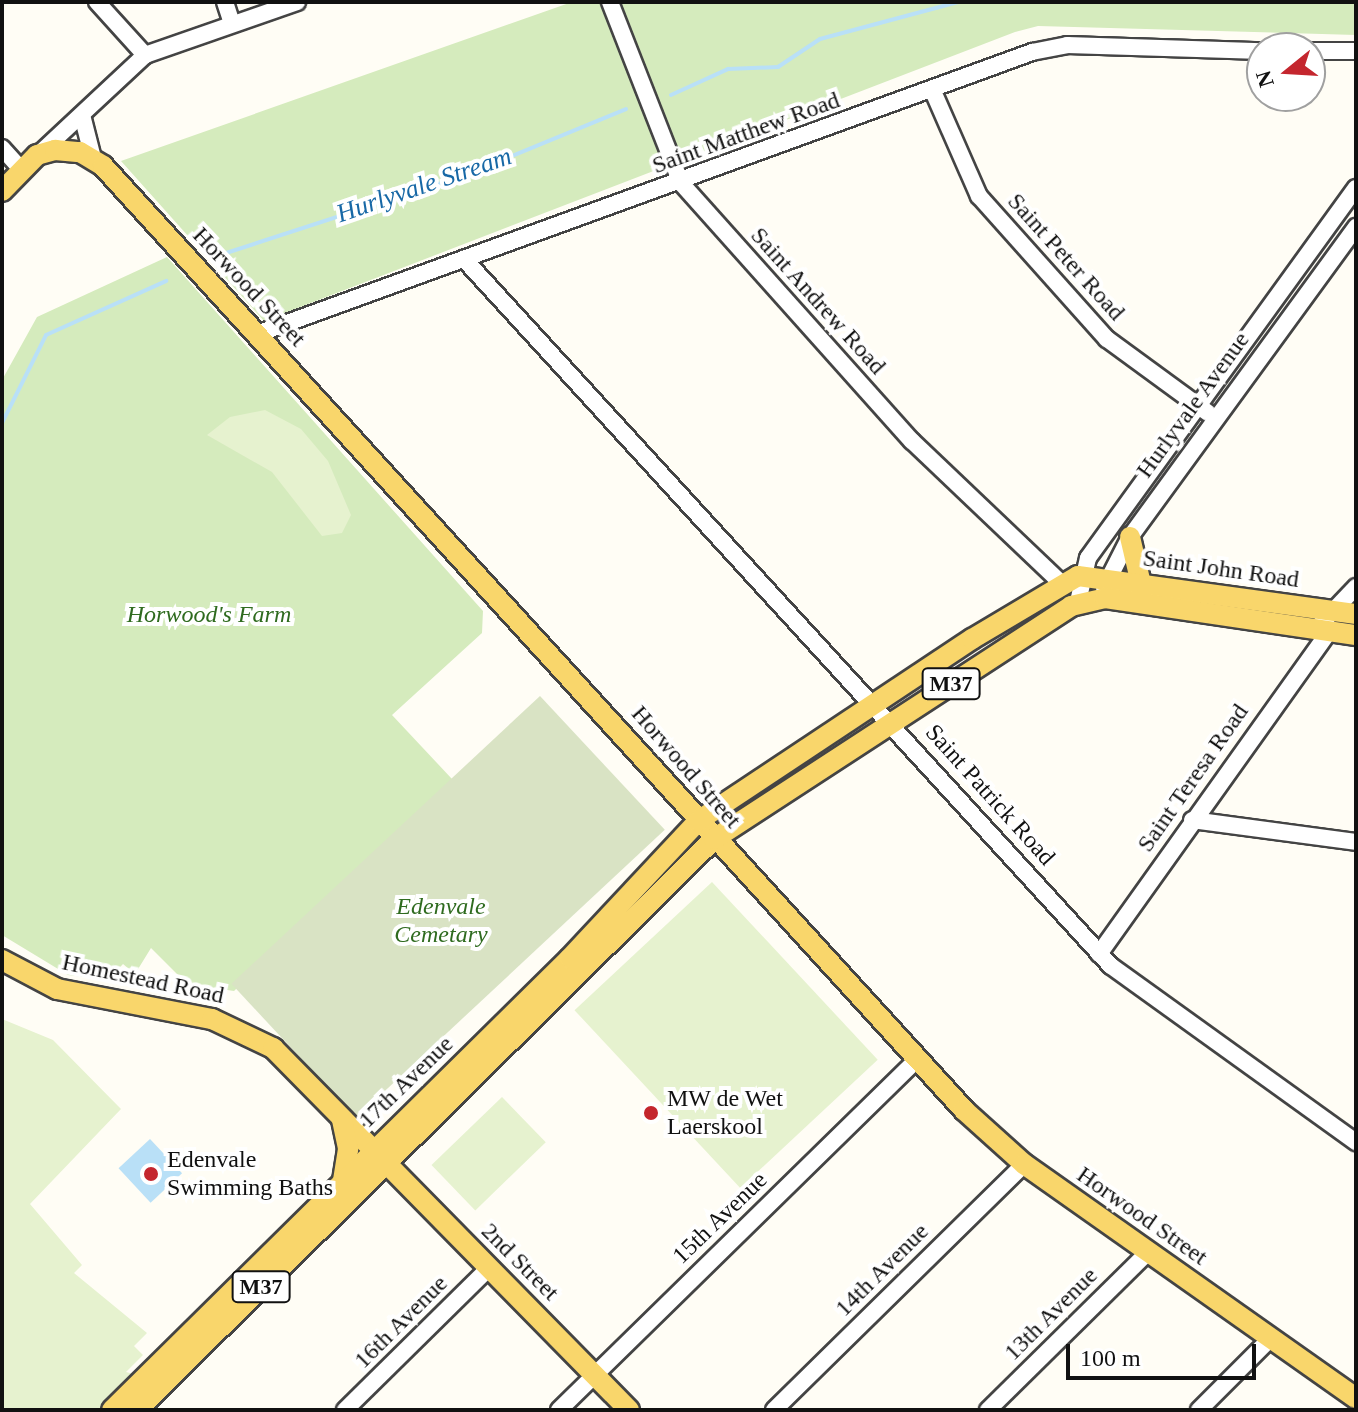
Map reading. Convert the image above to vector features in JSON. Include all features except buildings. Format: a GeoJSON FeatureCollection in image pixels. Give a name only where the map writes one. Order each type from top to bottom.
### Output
{"type":"FeatureCollection","features":[{"type":"Feature","properties":{"kind":"main road"},"geometry":{"type":"LineString","coordinates":[[2,191],[37,155],[66,149],[93,158]]}},
{"type":"Feature","properties":{"kind":"main road","name":"Horwood Street"},"geometry":{"type":"LineString","coordinates":[[93,158],[257,334],[915,1061],[1024,1164],[1356,1398]]}},
{"type":"Feature","properties":{"kind":"main road"},"geometry":{"type":"LineString","coordinates":[[1039,628],[1089,608],[1140,594],[1130,537]]}},
{"type":"Feature","properties":{"kind":"main road","name":"Saint John Road"},"geometry":{"type":"LineString","coordinates":[[1070,580],[1339,630]]}},
{"type":"Feature","properties":{"kind":"main road","name":"Hurlyvale Avenue"},"geometry":{"type":"LineString","coordinates":[[698,821],[1070,580]]}},
{"type":"Feature","properties":{"kind":"main road","name":"M37"},"geometry":{"type":"LineString","coordinates":[[714,839],[1104,588]]}},
{"type":"Feature","properties":{"kind":"main road","name":"Saint John Road"},"geometry":{"type":"LineString","coordinates":[[1140,594],[1346,613]]}},
{"type":"Feature","properties":{"kind":"main road","name":"17th Avenue"},"geometry":{"type":"LineString","coordinates":[[137,1410],[698,821]]}},
{"type":"Feature","properties":{"kind":"main road","name":"17th Avenue"},"geometry":{"type":"LineString","coordinates":[[112,1410],[343,1181],[380,1157],[714,839]]}},
{"type":"Feature","properties":{"kind":"main road","name":"Homestead Road"},"geometry":{"type":"LineString","coordinates":[[2,960],[57,989],[242,1028],[273,1048],[380,1157]]}},
{"type":"Feature","properties":{"kind":"main road"},"geometry":{"type":"LineString","coordinates":[[342,1120],[348,1149],[343,1181]]}},
{"type":"Feature","properties":{"kind":"main road","name":"2nd Street"},"geometry":{"type":"LineString","coordinates":[[380,1157],[629,1410]]}},
{"type":"Feature","properties":{"kind":"street"},"geometry":{"type":"LineString","coordinates":[[97,2],[145,55]]}},
{"type":"Feature","properties":{"kind":"street"},"geometry":{"type":"LineString","coordinates":[[225,2],[232,24]]}},
{"type":"Feature","properties":{"kind":"street"},"geometry":{"type":"LineString","coordinates":[[37,155],[145,55],[297,2]]}},
{"type":"Feature","properties":{"kind":"street","name":"Saint Andrew Road"},"geometry":{"type":"LineString","coordinates":[[610,2],[681,183],[912,441],[1070,580]]}},
{"type":"Feature","properties":{"kind":"street","name":"Saint Matthew Road"},"geometry":{"type":"LineString","coordinates":[[257,334],[681,183],[1049,47],[1246,51]]}},
{"type":"Feature","properties":{"kind":"street"},"geometry":{"type":"LineString","coordinates":[[1326,51],[1356,51]]}},
{"type":"Feature","properties":{"kind":"street","name":"Saint Peter Road"},"geometry":{"type":"LineString","coordinates":[[932,89],[979,196],[1107,339],[1215,418]]}},
{"type":"Feature","properties":{"kind":"street"},"geometry":{"type":"LineString","coordinates":[[82,115],[93,158]]}},
{"type":"Feature","properties":{"kind":"street"},"geometry":{"type":"LineString","coordinates":[[2,148],[22,170]]}},
{"type":"Feature","properties":{"kind":"street","name":"Hurlyvale Avenue"},"geometry":{"type":"LineString","coordinates":[[1070,580],[1356,188]]}},
{"type":"Feature","properties":{"kind":"street","name":"Hurlyvale Avenue"},"geometry":{"type":"LineString","coordinates":[[1104,588],[1130,537],[1356,227]]}},
{"type":"Feature","properties":{"kind":"street","name":"Saint Patrick Road"},"geometry":{"type":"LineString","coordinates":[[464,259],[877,705],[1099,954],[1356,1142]]}},
{"type":"Feature","properties":{"kind":"street"},"geometry":{"type":"LineString","coordinates":[[1070,580],[1078,602]]}},
{"type":"Feature","properties":{"kind":"street"},"geometry":{"type":"LineString","coordinates":[[1346,613],[1356,587]]}},
{"type":"Feature","properties":{"kind":"street","name":"Saint Teresa Road"},"geometry":{"type":"LineString","coordinates":[[1099,954],[1192,820],[1339,630],[1346,613]]}},
{"type":"Feature","properties":{"kind":"street"},"geometry":{"type":"LineString","coordinates":[[1192,820],[1356,842]]}},
{"type":"Feature","properties":{"kind":"street","name":"15th Avenue"},"geometry":{"type":"LineString","coordinates":[[559,1410],[915,1061]]}},
{"type":"Feature","properties":{"kind":"street","name":"14th Avenue"},"geometry":{"type":"LineString","coordinates":[[774,1410],[1024,1164]]}},
{"type":"Feature","properties":{"kind":"street","name":"13th Avenue"},"geometry":{"type":"LineString","coordinates":[[988,1410],[1148,1252]]}},
{"type":"Feature","properties":{"kind":"street","name":"16th Avenue"},"geometry":{"type":"LineString","coordinates":[[345,1410],[489,1268]]}},
{"type":"Feature","properties":{"kind":"street"},"geometry":{"type":"LineString","coordinates":[[1199,1410],[1270,1339]]}},
{"type":"Feature","properties":{"kind":"green space"},"geometry":{"type":"Polygon","coordinates":[[[572,2],[1356,2],[1356,35],[1038,26],[1015,32],[264,321],[121,161],[572,2]]]}},
{"type":"Feature","properties":{"kind":"green space","name":"Horwood's Farm"},"geometry":{"type":"Polygon","coordinates":[[[167,257],[483,611],[482,633],[392,715],[452,779],[234,991],[187,984],[151,948],[135,974],[123,964],[108,980],[68,975],[2,935],[2,380],[37,317],[167,257]]]}},
{"type":"Feature","properties":{"kind":"green space"},"geometry":{"type":"Polygon","coordinates":[[[265,410],[301,429],[328,461],[351,515],[342,533],[322,536],[272,472],[207,435],[230,417],[265,410]]]}},
{"type":"Feature","properties":{"kind":"green space","name":"Edenvale Cemetary"},"geometry":{"type":"Polygon","coordinates":[[[540,696],[665,830],[356,1118],[231,984],[540,696]]]}},
{"type":"Feature","properties":{"kind":"green space"},"geometry":{"type":"Polygon","coordinates":[[[712,882],[878,1060],[740,1188],[575,1010],[712,882]]]}},
{"type":"Feature","properties":{"kind":"green space"},"geometry":{"type":"Polygon","coordinates":[[[2,1019],[53,1040],[121,1109],[30,1204],[82,1265],[74,1273],[147,1333],[134,1346],[143,1355],[126,1372],[138,1375],[102,1410],[2,1410],[2,1019]]]}},
{"type":"Feature","properties":{"kind":"green space"},"geometry":{"type":"Polygon","coordinates":[[[502,1097],[546,1142],[475,1210],[432,1165],[502,1097]]]}},
{"type":"Feature","properties":{"kind":"water"},"geometry":{"type":"Polygon","coordinates":[[[150,1139],[182,1173],[151,1203],[119,1168],[150,1139]]]}},
{"type":"Feature","properties":{"kind":"waterway","name":"Hurlyvale Stream"},"geometry":{"type":"LineString","coordinates":[[671,95],[728,69],[778,67],[820,39],[958,2]]}},
{"type":"Feature","properties":{"kind":"waterway","name":"Hurlyvale Stream"},"geometry":{"type":"LineString","coordinates":[[220,255],[466,175],[626,109]]}},
{"type":"Feature","properties":{"kind":"waterway"},"geometry":{"type":"LineString","coordinates":[[2,423],[46,335],[166,281]]}},
{"type":"Feature","properties":{"kind":"waterway","name":"Hurlyvale Stream"},"geometry":{"type":"LineString","coordinates":[[2,552],[2,575]]}},
{"type":"Feature","properties":{"kind":"place","name":"MW de Wet Laerskool"},"geometry":{"type":"Point","coordinates":[651,1113]}},
{"type":"Feature","properties":{"kind":"place","name":"Edenvale Swimming Baths"},"geometry":{"type":"Point","coordinates":[151,1174]}}]}
